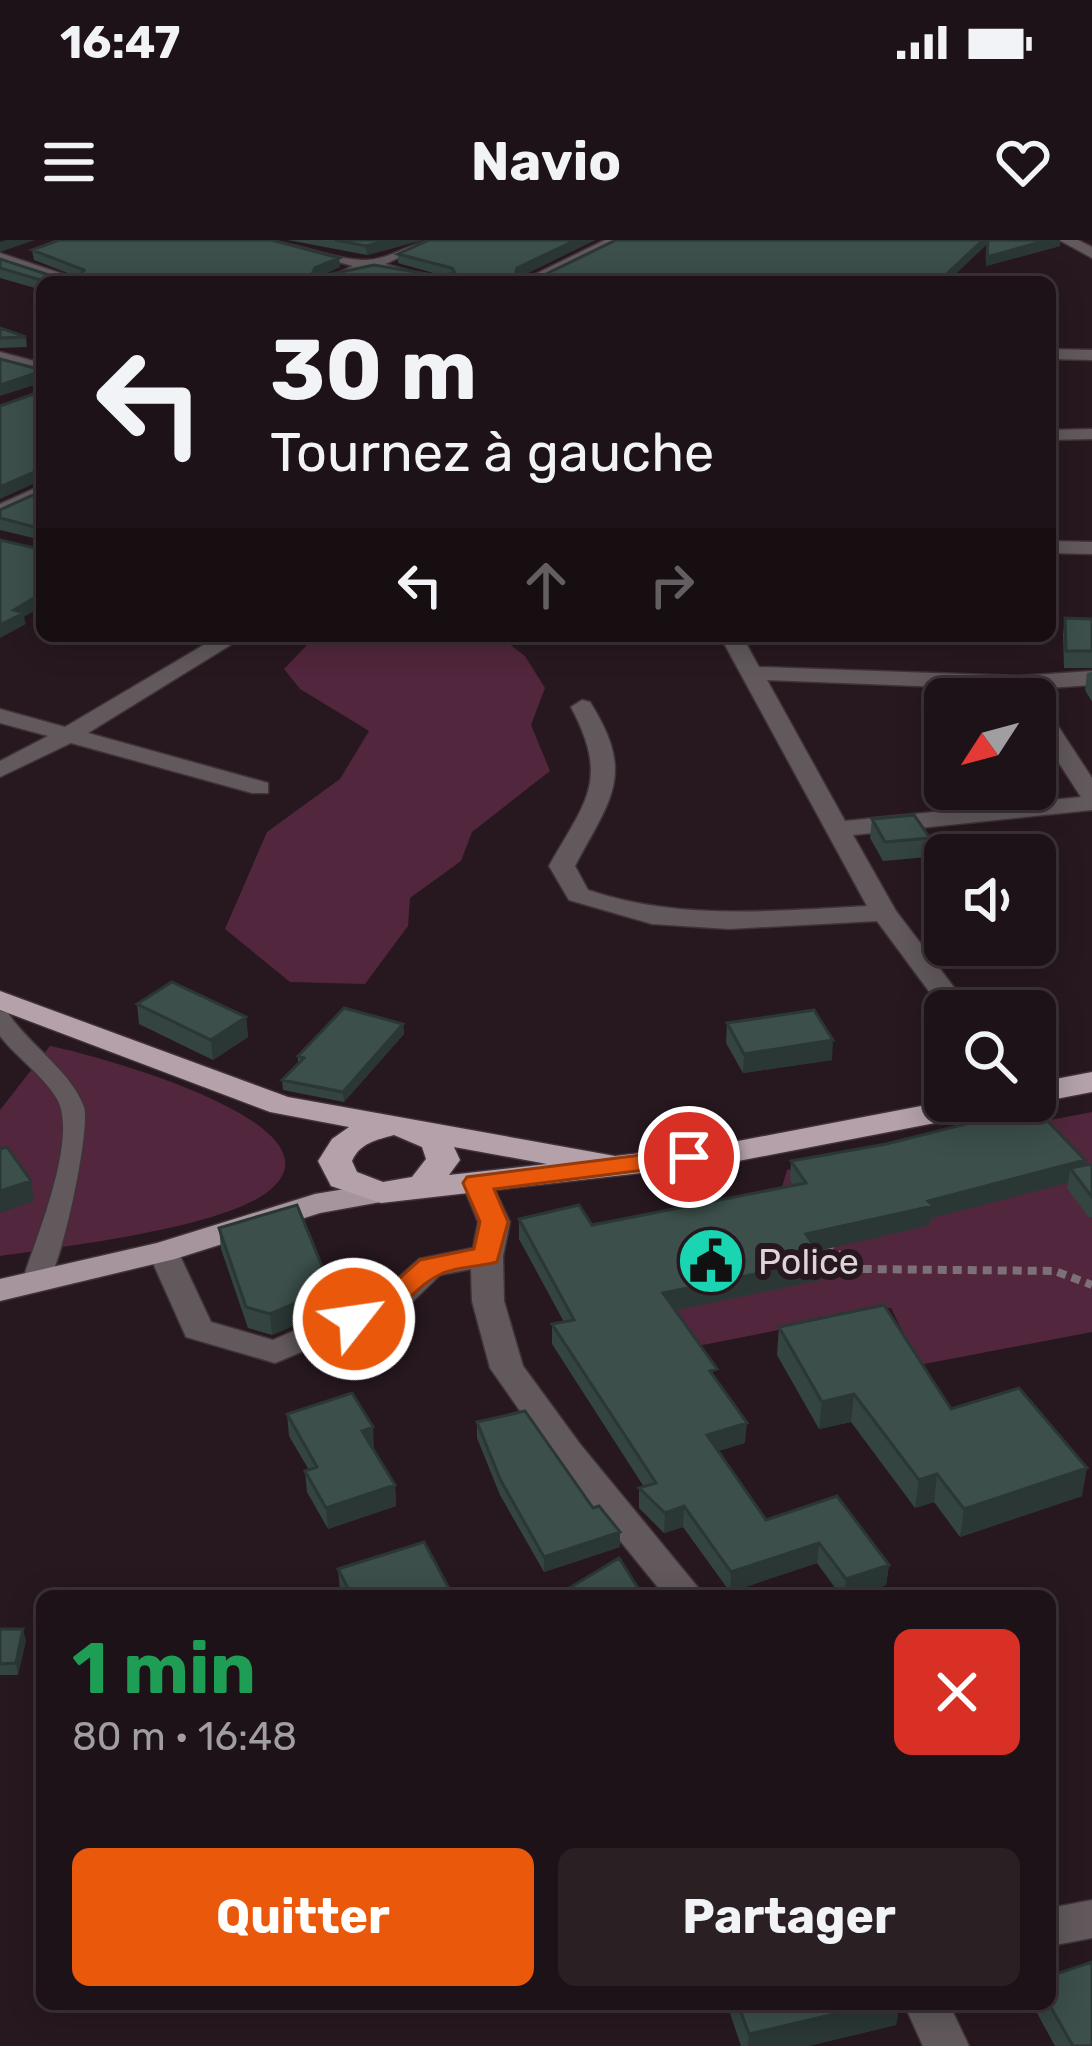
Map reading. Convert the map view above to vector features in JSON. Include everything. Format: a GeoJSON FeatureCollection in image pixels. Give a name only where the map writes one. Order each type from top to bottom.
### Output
{"type":"FeatureCollection","features":[{"type":"Feature","properties":{"kind":"highway"},"geometry":{"type":"LineString","coordinates":[[0,1000],[281,1105],[610,1165]]}},
{"type":"Feature","properties":{"kind":"highway"},"geometry":{"type":"LineString","coordinates":[[1056,1090],[1092,1082]]}},
{"type":"Feature","properties":{"kind":"highway"},"geometry":{"type":"LineString","coordinates":[[281,1105],[335,1159],[343,1179],[353,1186],[395,1192],[728,1153],[924,1115]]}},
{"type":"Feature","properties":{"kind":"highway"},"geometry":{"type":"LineString","coordinates":[[335,1159],[357,1135],[401,1129],[436,1142],[443,1160],[434,1178],[395,1192]]}},
{"type":"Feature","properties":{"kind":"main road"},"geometry":{"type":"LineString","coordinates":[[315,1204],[335,1159]]}},
{"type":"Feature","properties":{"kind":"main road"},"geometry":{"type":"LineString","coordinates":[[0,1289],[164,1252],[315,1204],[395,1192]]}},
{"type":"Feature","properties":{"kind":"street"},"geometry":{"type":"LineString","coordinates":[[262,240],[415,276]]}},
{"type":"Feature","properties":{"kind":"street"},"geometry":{"type":"LineString","coordinates":[[339,276],[432,240]]}},
{"type":"Feature","properties":{"kind":"street"},"geometry":{"type":"LineString","coordinates":[[540,276],[616,240]]}},
{"type":"Feature","properties":{"kind":"street"},"geometry":{"type":"LineString","coordinates":[[1066,240],[1092,253]]}},
{"type":"Feature","properties":{"kind":"street"},"geometry":{"type":"LineString","coordinates":[[3,260],[27,253]]}},
{"type":"Feature","properties":{"kind":"street"},"geometry":{"type":"LineString","coordinates":[[3,260],[54,276]]}},
{"type":"Feature","properties":{"kind":"street"},"geometry":{"type":"LineString","coordinates":[[1056,355],[1092,356]]}},
{"type":"Feature","properties":{"kind":"street"},"geometry":{"type":"LineString","coordinates":[[0,357],[36,366]]}},
{"type":"Feature","properties":{"kind":"street"},"geometry":{"type":"LineString","coordinates":[[1056,435],[1092,434]]}},
{"type":"Feature","properties":{"kind":"street"},"geometry":{"type":"LineString","coordinates":[[0,511],[36,494]]}},
{"type":"Feature","properties":{"kind":"street"},"geometry":{"type":"LineString","coordinates":[[1056,548],[1092,548]]}},
{"type":"Feature","properties":{"kind":"street"},"geometry":{"type":"LineString","coordinates":[[0,770],[65,737],[224,642]]}},
{"type":"Feature","properties":{"kind":"street"},"geometry":{"type":"LineString","coordinates":[[733,642],[884,913],[942,990]]}},
{"type":"Feature","properties":{"kind":"street"},"geometry":{"type":"LineString","coordinates":[[751,673],[924,684]]}},
{"type":"Feature","properties":{"kind":"street"},"geometry":{"type":"LineString","coordinates":[[1056,685],[1092,678]]}},
{"type":"Feature","properties":{"kind":"street"},"geometry":{"type":"LineString","coordinates":[[582,707],[603,741],[608,773],[590,822],[562,866],[578,895],[654,918],[704,921],[884,913]]}},
{"type":"Feature","properties":{"kind":"street"},"geometry":{"type":"LineString","coordinates":[[0,716],[260,788]]}},
{"type":"Feature","properties":{"kind":"street"},"geometry":{"type":"LineString","coordinates":[[836,829],[1092,800],[1056,742]]}},
{"type":"Feature","properties":{"kind":"street"},"geometry":{"type":"LineString","coordinates":[[477,1183],[494,1222],[487,1256],[493,1329],[507,1368],[568,1453],[681,1590]]}},
{"type":"Feature","properties":{"kind":"street"},"geometry":{"type":"LineString","coordinates":[[164,1252],[198,1329],[275,1352],[394,1300],[430,1266],[487,1256]]}},
{"type":"Feature","properties":{"kind":"street"},"geometry":{"type":"LineString","coordinates":[[1056,1926],[1092,1919]]}},
{"type":"Feature","properties":{"kind":"street"},"geometry":{"type":"LineString","coordinates":[[929,2010],[946,2046]]}},
{"type":"Feature","properties":{"kind":"lane"},"geometry":{"type":"LineString","coordinates":[[0,1018],[13,1043],[45,1070],[74,1107],[75,1150],[35,1282]]}},
{"type":"Feature","properties":{"kind":"path"},"geometry":{"type":"LineString","coordinates":[[823,1244],[860,1269],[1055,1271],[1092,1285]]}},
{"type":"Feature","properties":{"kind":"shaded area"},"geometry":{"type":"Polygon","coordinates":[[[507,642],[525,656],[545,688],[531,725],[550,771],[472,832],[461,861],[410,898],[408,926],[365,984],[290,982],[225,929],[267,832],[340,779],[369,731],[300,689],[284,669],[307,645],[507,642]]]}},
{"type":"Feature","properties":{"kind":"shaded area"},"geometry":{"type":"Polygon","coordinates":[[[50,1046],[114,1063],[210,1098],[252,1121],[279,1145],[284,1171],[260,1197],[207,1218],[135,1235],[0,1256],[0,1110],[50,1046]]]}},
{"type":"Feature","properties":{"kind":"shaded area"},"geometry":{"type":"Polygon","coordinates":[[[1092,1112],[1092,1332],[919,1365],[891,1308],[657,1354],[594,1240],[777,1204],[787,1170],[1092,1112]]]}},
{"type":"Feature","properties":{"kind":"building"},"geometry":{"type":"Polygon","coordinates":[[[59,240],[272,240],[339,258],[315,268],[315,276],[81,276],[84,270],[32,250],[59,240]]]}},
{"type":"Feature","properties":{"kind":"building"},"geometry":{"type":"Polygon","coordinates":[[[335,240],[389,240],[366,246],[335,240]]]}},
{"type":"Feature","properties":{"kind":"building"},"geometry":{"type":"Polygon","coordinates":[[[429,240],[576,240],[517,268],[515,275],[542,276],[440,276],[455,273],[452,268],[398,254],[429,240]]]}},
{"type":"Feature","properties":{"kind":"building"},"geometry":{"type":"Polygon","coordinates":[[[616,240],[983,240],[944,276],[542,276],[616,240]]]}},
{"type":"Feature","properties":{"kind":"building"},"geometry":{"type":"Polygon","coordinates":[[[988,240],[1047,240],[987,257],[988,240]]]}},
{"type":"Feature","properties":{"kind":"building"},"geometry":{"type":"Polygon","coordinates":[[[0,259],[52,276],[36,279],[0,268],[0,259]]]}},
{"type":"Feature","properties":{"kind":"building"},"geometry":{"type":"Polygon","coordinates":[[[374,265],[440,276],[322,276],[374,265]]]}},
{"type":"Feature","properties":{"kind":"building"},"geometry":{"type":"Polygon","coordinates":[[[0,328],[26,337],[0,338],[0,328]]]}},
{"type":"Feature","properties":{"kind":"building"},"geometry":{"type":"Polygon","coordinates":[[[0,359],[36,368],[36,373],[0,385],[0,359]]]}},
{"type":"Feature","properties":{"kind":"building"},"geometry":{"type":"Polygon","coordinates":[[[36,393],[36,471],[0,487],[0,406],[36,393]]]}},
{"type":"Feature","properties":{"kind":"building"},"geometry":{"type":"Polygon","coordinates":[[[36,494],[36,527],[0,518],[0,510],[36,494]]]}},
{"type":"Feature","properties":{"kind":"building"},"geometry":{"type":"Polygon","coordinates":[[[0,540],[36,548],[36,597],[14,610],[24,613],[0,625],[0,540]]]}},
{"type":"Feature","properties":{"kind":"building"},"geometry":{"type":"Polygon","coordinates":[[[1065,618],[1092,619],[1092,651],[1066,651],[1065,618]]]}},
{"type":"Feature","properties":{"kind":"building"},"geometry":{"type":"Polygon","coordinates":[[[914,815],[927,834],[924,839],[885,842],[872,819],[914,815]]]}},
{"type":"Feature","properties":{"kind":"building"},"geometry":{"type":"Polygon","coordinates":[[[172,982],[246,1017],[211,1040],[137,1004],[172,982]]]}},
{"type":"Feature","properties":{"kind":"building"},"geometry":{"type":"Polygon","coordinates":[[[344,1008],[403,1024],[343,1092],[282,1080],[304,1058],[298,1056],[344,1008]]]}},
{"type":"Feature","properties":{"kind":"building"},"geometry":{"type":"Polygon","coordinates":[[[814,1010],[833,1040],[744,1054],[727,1023],[814,1010]]]}},
{"type":"Feature","properties":{"kind":"building"},"geometry":{"type":"Polygon","coordinates":[[[974,1122],[1048,1122],[1085,1160],[928,1201],[933,1206],[806,1234],[823,1260],[663,1293],[717,1369],[710,1371],[747,1423],[707,1435],[766,1520],[837,1496],[889,1565],[846,1579],[819,1543],[731,1572],[684,1506],[665,1513],[639,1488],[656,1483],[552,1324],[574,1320],[519,1219],[579,1205],[592,1225],[806,1183],[791,1161],[974,1122]]]}},
{"type":"Feature","properties":{"kind":"building"},"geometry":{"type":"Polygon","coordinates":[[[7,1147],[31,1181],[0,1191],[0,1149],[7,1147]]]}},
{"type":"Feature","properties":{"kind":"building"},"geometry":{"type":"Polygon","coordinates":[[[1092,1164],[1092,1197],[1070,1168],[1092,1164]]]}},
{"type":"Feature","properties":{"kind":"building"},"geometry":{"type":"Polygon","coordinates":[[[297,1205],[331,1288],[270,1314],[246,1307],[219,1228],[297,1205]]]}},
{"type":"Feature","properties":{"kind":"building"},"geometry":{"type":"Polygon","coordinates":[[[884,1305],[951,1409],[1019,1388],[1087,1468],[964,1509],[937,1474],[919,1480],[854,1394],[822,1402],[779,1327],[884,1305]]]}},
{"type":"Feature","properties":{"kind":"building"},"geometry":{"type":"Polygon","coordinates":[[[352,1393],[373,1427],[362,1431],[395,1485],[326,1508],[305,1471],[317,1467],[287,1414],[352,1393]]]}},
{"type":"Feature","properties":{"kind":"building"},"geometry":{"type":"Polygon","coordinates":[[[525,1411],[593,1508],[599,1506],[620,1532],[544,1557],[500,1479],[477,1422],[525,1411]]]}},
{"type":"Feature","properties":{"kind":"building"},"geometry":{"type":"Polygon","coordinates":[[[424,1542],[450,1590],[349,1590],[338,1569],[424,1542]]]}},
{"type":"Feature","properties":{"kind":"building"},"geometry":{"type":"Polygon","coordinates":[[[619,1558],[639,1590],[566,1590],[619,1558]]]}},
{"type":"Feature","properties":{"kind":"building"},"geometry":{"type":"Polygon","coordinates":[[[0,1629],[23,1629],[16,1663],[0,1664],[0,1629]]]}},
{"type":"Feature","properties":{"kind":"building"},"geometry":{"type":"Polygon","coordinates":[[[1092,1962],[1092,2046],[1073,2046],[1052,2010],[1056,1974],[1092,1962]]]}},
{"type":"Feature","properties":{"kind":"building"},"geometry":{"type":"Polygon","coordinates":[[[740,2010],[851,2010],[749,2034],[740,2010]]]}},
{"type":"Feature","properties":{"kind":"place","name":"Police"},"geometry":{"type":"Point","coordinates":[711,1261]}},
{"type":"Feature","properties":{"kind":"route"},"geometry":{"type":"LineString","coordinates":[[354,1319],[394,1300],[430,1266],[487,1256],[494,1222],[477,1183],[689,1157]]}}]}
